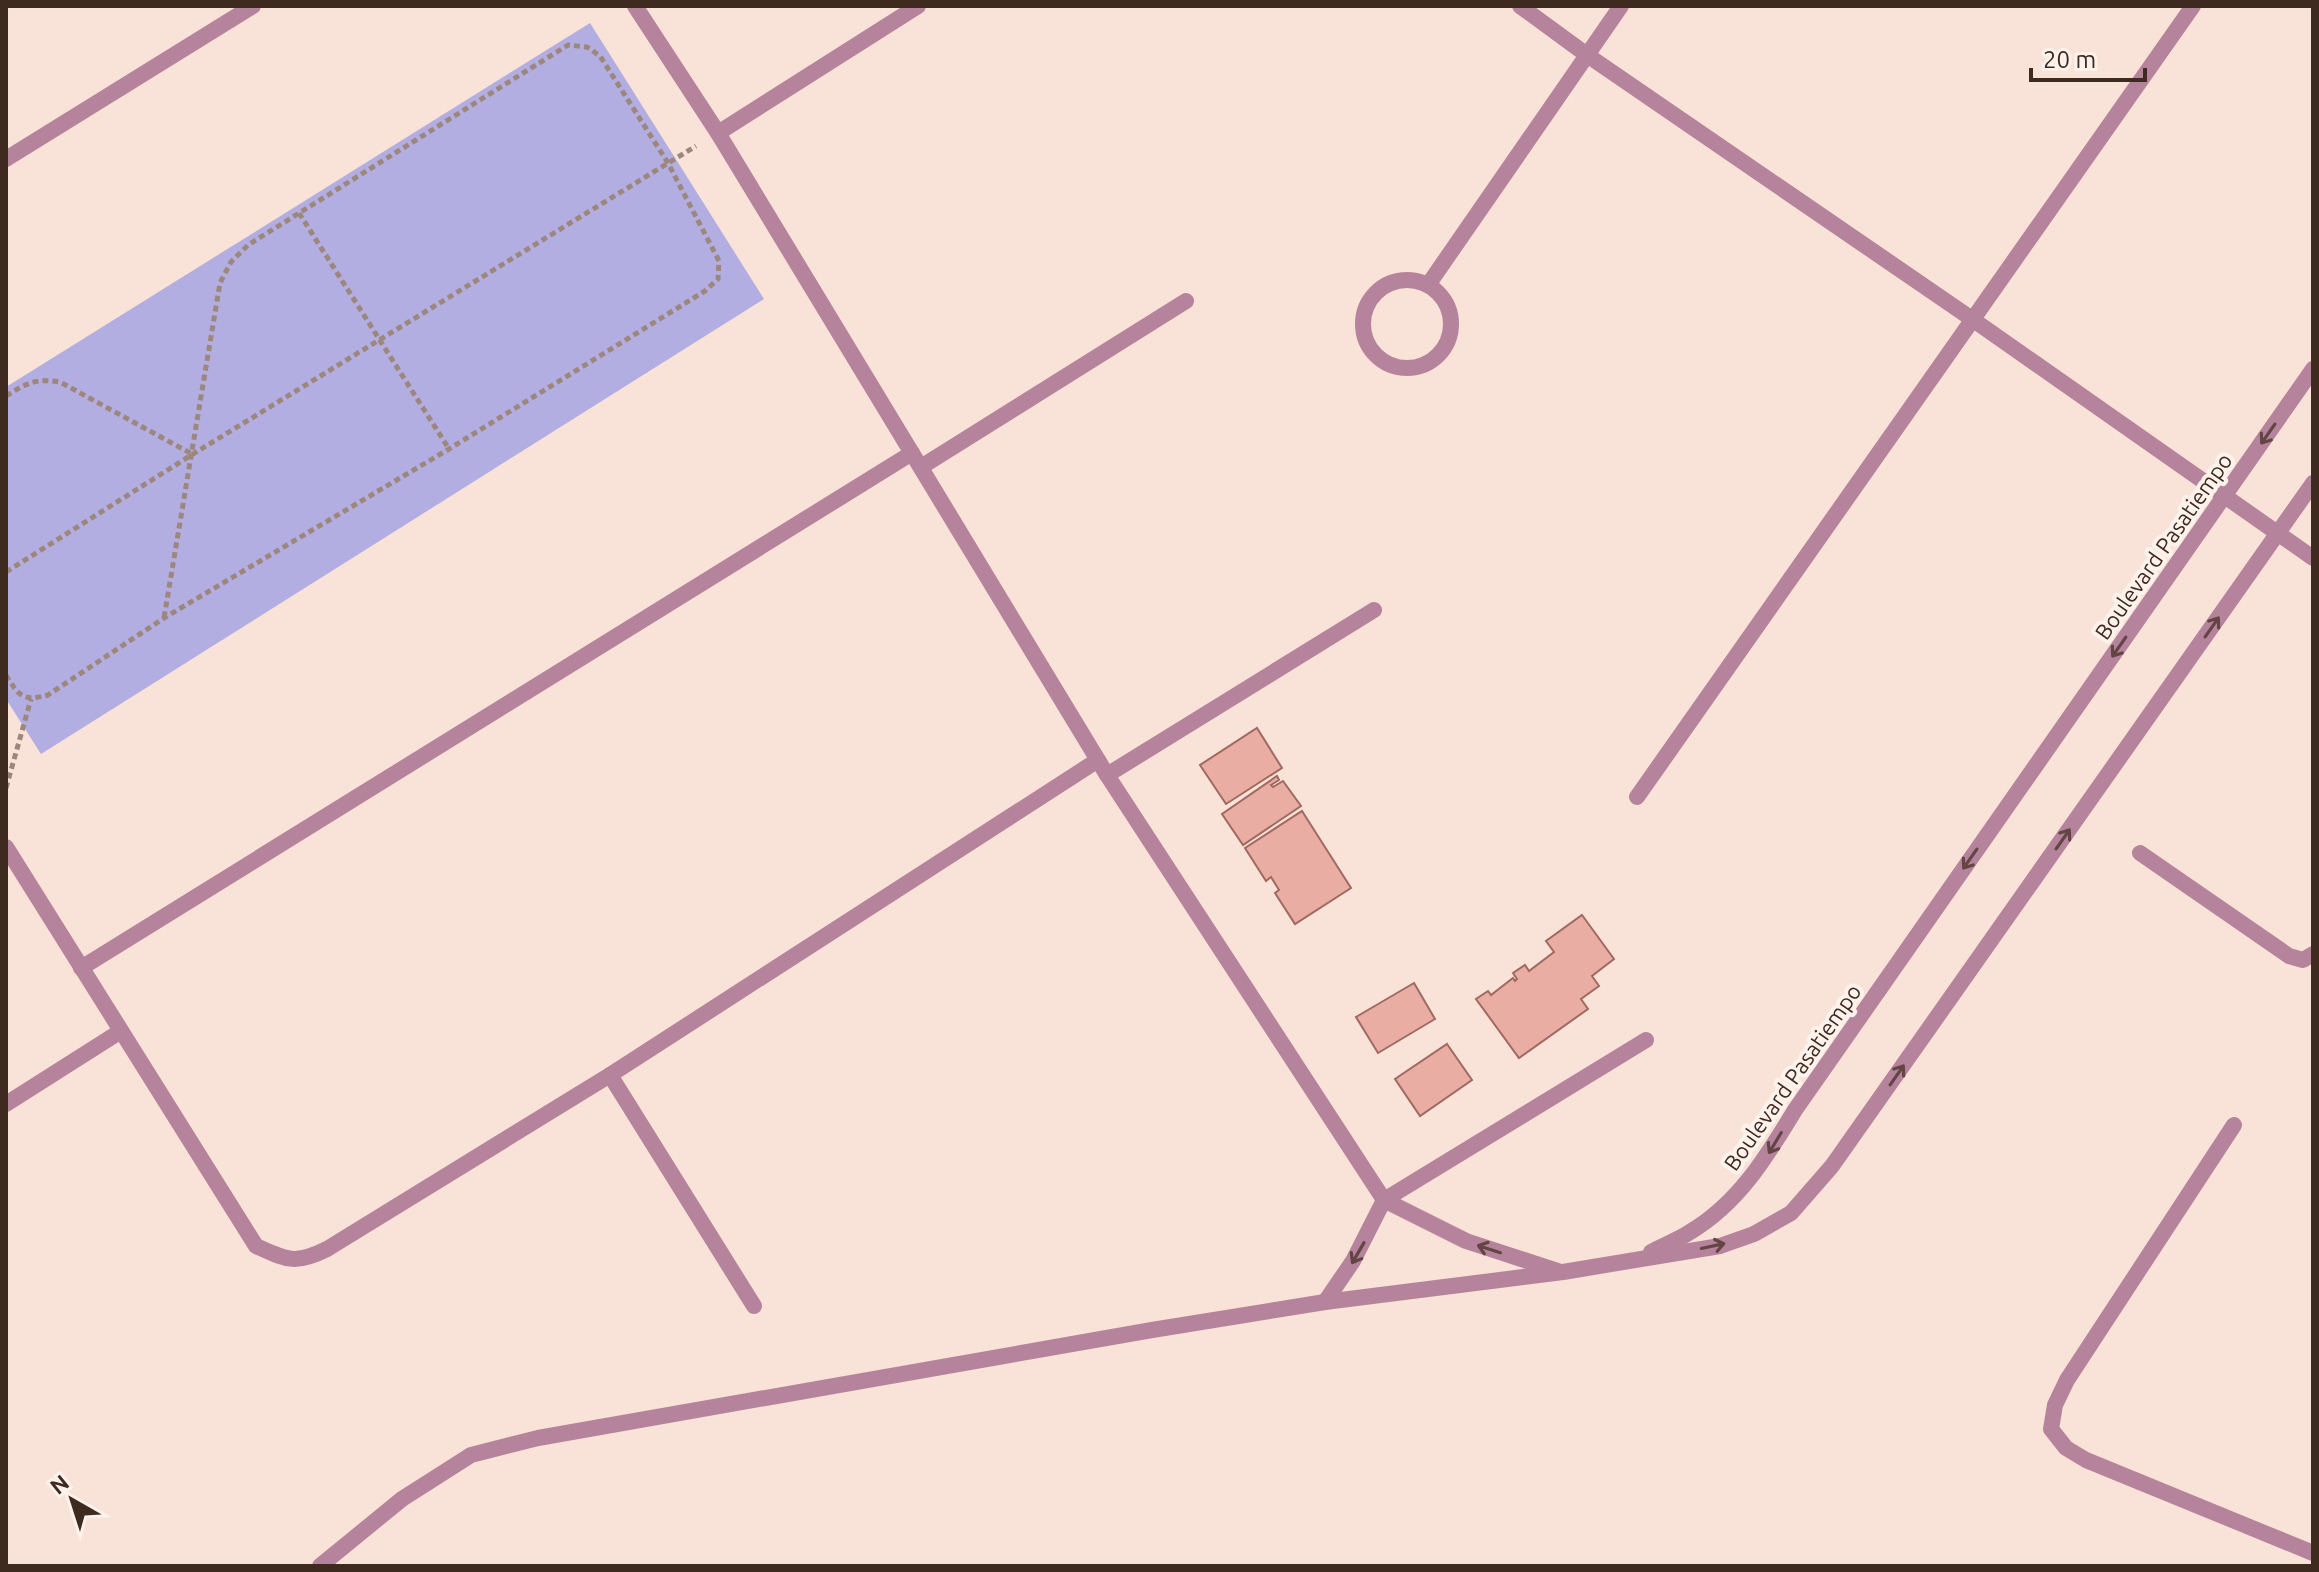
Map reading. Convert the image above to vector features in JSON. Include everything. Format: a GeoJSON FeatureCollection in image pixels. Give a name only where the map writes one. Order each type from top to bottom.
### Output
{"type":"FeatureCollection","features":[{"type":"Feature","properties":{"kind":"street"},"geometry":{"type":"LineString","coordinates":[[6,159],[253,6]]}},
{"type":"Feature","properties":{"kind":"street"},"geometry":{"type":"LineString","coordinates":[[635,6],[718,133],[1107,775],[1384,1200],[1466,1241],[1563,1272]]}},
{"type":"Feature","properties":{"kind":"street"},"geometry":{"type":"LineString","coordinates":[[718,133],[918,6]]}},
{"type":"Feature","properties":{"kind":"street"},"geometry":{"type":"LineString","coordinates":[[1520,6],[2313,558]]}},
{"type":"Feature","properties":{"kind":"street"},"geometry":{"type":"LineString","coordinates":[[1428,285],[1621,6]]}},
{"type":"Feature","properties":{"kind":"street"},"geometry":{"type":"LineString","coordinates":[[1637,797],[2193,6]]}},
{"type":"Feature","properties":{"kind":"street"},"geometry":{"type":"LineString","coordinates":[[1415,280],[1428,285],[1439,293],[1452,318],[1446,346],[1437,358],[1423,366],[1408,369],[1392,367],[1379,360],[1369,349],[1363,334],[1362,318],[1367,303],[1387,284],[1415,280]]}},
{"type":"Feature","properties":{"kind":"street"},"geometry":{"type":"LineString","coordinates":[[81,968],[916,460],[1186,301]]}},
{"type":"Feature","properties":{"kind":"street","name":"Boulevard Pasatiempo"},"geometry":{"type":"LineString","coordinates":[[1636,1259],[1692,1232],[1729,1203],[1761,1166],[1795,1110],[2313,369]]}},
{"type":"Feature","properties":{"kind":"street"},"geometry":{"type":"LineString","coordinates":[[320,1566],[402,1499],[471,1455],[538,1438],[1152,1330],[1325,1302],[1563,1272],[1720,1246],[1754,1234],[1791,1213],[1832,1166],[2313,483]]}},
{"type":"Feature","properties":{"kind":"street"},"geometry":{"type":"LineString","coordinates":[[1107,775],[1374,610]]}},
{"type":"Feature","properties":{"kind":"street"},"geometry":{"type":"LineString","coordinates":[[6,847],[256,1246],[283,1258],[306,1259],[610,1075],[1098,760]]}},
{"type":"Feature","properties":{"kind":"street"},"geometry":{"type":"LineString","coordinates":[[2140,853],[2289,956],[2303,960],[2313,954]]}},
{"type":"Feature","properties":{"kind":"street"},"geometry":{"type":"LineString","coordinates":[[6,1104],[121,1031]]}},
{"type":"Feature","properties":{"kind":"street"},"geometry":{"type":"LineString","coordinates":[[1325,1302],[1353,1261],[1384,1200],[1646,1040]]}},
{"type":"Feature","properties":{"kind":"street"},"geometry":{"type":"LineString","coordinates":[[610,1075],[754,1306]]}},
{"type":"Feature","properties":{"kind":"street"},"geometry":{"type":"LineString","coordinates":[[2234,1125],[2067,1380],[2055,1405],[2051,1429],[2066,1448],[2086,1460],[2313,1553]]}},
{"type":"Feature","properties":{"kind":"path"},"geometry":{"type":"LineString","coordinates":[[6,675],[18,694],[31,699],[48,695],[164,618],[449,449],[705,291],[718,279],[719,261],[668,163],[600,56],[587,47],[568,45],[248,245],[231,262],[220,283],[164,618]]}},
{"type":"Feature","properties":{"kind":"path"},"geometry":{"type":"LineString","coordinates":[[6,572],[718,133]]}},
{"type":"Feature","properties":{"kind":"path"},"geometry":{"type":"LineString","coordinates":[[299,213],[449,449]]}},
{"type":"Feature","properties":{"kind":"path"},"geometry":{"type":"LineString","coordinates":[[6,396],[29,382],[60,382],[193,454]]}},
{"type":"Feature","properties":{"kind":"path"},"geometry":{"type":"LineString","coordinates":[[6,788],[31,699]]}},
{"type":"Feature","properties":{"kind":"shaded area"},"geometry":{"type":"Polygon","coordinates":[[[590,23],[764,299],[41,754],[6,699],[6,387],[590,23]]]}},
{"type":"Feature","properties":{"kind":"building"},"geometry":{"type":"Polygon","coordinates":[[[1257,728],[1282,768],[1226,804],[1200,765],[1257,728]]]}},
{"type":"Feature","properties":{"kind":"building"},"geometry":{"type":"Polygon","coordinates":[[[1277,776],[1279,780],[1271,785],[1273,787],[1283,781],[1301,806],[1243,845],[1222,814],[1277,776]]]}},
{"type":"Feature","properties":{"kind":"building"},"geometry":{"type":"Polygon","coordinates":[[[1302,811],[1351,888],[1295,924],[1275,893],[1279,890],[1271,877],[1266,881],[1245,848],[1302,811]]]}},
{"type":"Feature","properties":{"kind":"building"},"geometry":{"type":"Polygon","coordinates":[[[1582,915],[1614,959],[1592,976],[1599,986],[1581,999],[1588,1009],[1519,1058],[1476,999],[1488,991],[1491,995],[1513,978],[1515,981],[1517,979],[1513,973],[1525,965],[1529,971],[1554,952],[1546,941],[1582,915]]]}},
{"type":"Feature","properties":{"kind":"building"},"geometry":{"type":"Polygon","coordinates":[[[1414,983],[1435,1019],[1378,1053],[1356,1017],[1414,983]]]}},
{"type":"Feature","properties":{"kind":"building"},"geometry":{"type":"Polygon","coordinates":[[[1447,1044],[1472,1080],[1420,1116],[1395,1079],[1447,1044]]]}}]}
